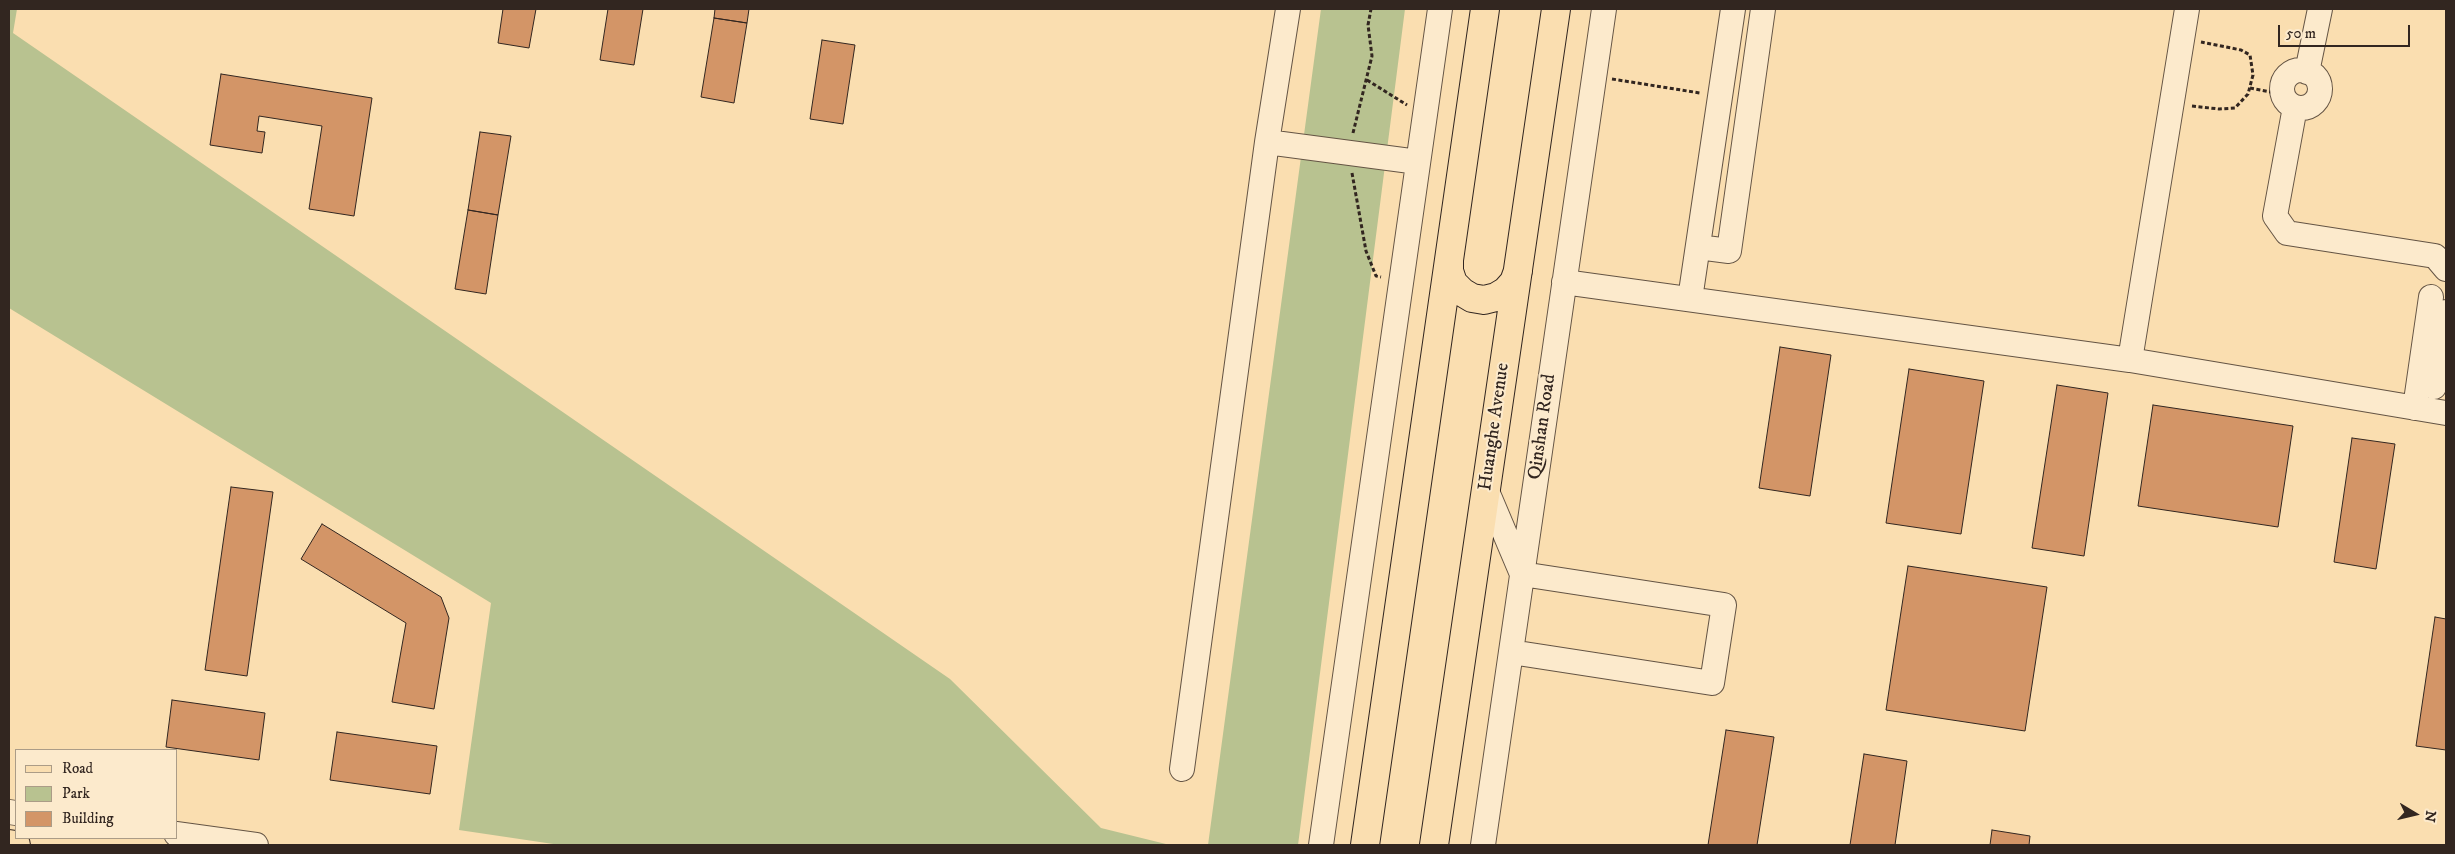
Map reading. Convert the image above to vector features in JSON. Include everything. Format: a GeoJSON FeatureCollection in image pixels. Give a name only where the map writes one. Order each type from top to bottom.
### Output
{"type":"FeatureCollection","features":[{"type":"Feature","properties":{"kind":"main road"},"geometry":{"type":"LineString","coordinates":[[1364,843],[1485,9]]}},
{"type":"Feature","properties":{"kind":"main road","name":"Huanghe Avenue"},"geometry":{"type":"LineString","coordinates":[[1434,845],[1556,9]]}},
{"type":"Feature","properties":{"kind":"main road"},"geometry":{"type":"LineString","coordinates":[[1449,259],[1449,271],[1454,283],[1462,292],[1478,299],[1496,297],[1506,291],[1514,282],[1518,271]]}},
{"type":"Feature","properties":{"kind":"main road"},"geometry":{"type":"LineString","coordinates":[[9,844],[16,845]]}},
{"type":"Feature","properties":{"kind":"street"},"geometry":{"type":"LineString","coordinates":[[1182,769],[1267,142],[1288,9]]}},
{"type":"Feature","properties":{"kind":"street"},"geometry":{"type":"LineString","coordinates":[[1321,845],[1440,9]]}},
{"type":"Feature","properties":{"kind":"street","name":"Qinshan Road"},"geometry":{"type":"LineString","coordinates":[[1482,845],[1604,9]]}},
{"type":"Feature","properties":{"kind":"street"},"geometry":{"type":"LineString","coordinates":[[1690,299],[1733,9]]}},
{"type":"Feature","properties":{"kind":"street"},"geometry":{"type":"LineString","coordinates":[[1698,247],[1728,251],[1763,9]]}},
{"type":"Feature","properties":{"kind":"street"},"geometry":{"type":"LineString","coordinates":[[2130,360],[2186,9]]}},
{"type":"Feature","properties":{"kind":"street"},"geometry":{"type":"LineString","coordinates":[[2307,72],[2320,9]]}},
{"type":"Feature","properties":{"kind":"street"},"geometry":{"type":"LineString","coordinates":[[2289,100],[2301,108],[2313,103],[2319,92],[2317,80],[2307,72],[2296,71],[2290,73],[2283,83],[2289,100],[2275,216],[2287,233],[2435,256],[2446,269]]}},
{"type":"Feature","properties":{"kind":"street"},"geometry":{"type":"LineString","coordinates":[[1267,142],[1418,162]]}},
{"type":"Feature","properties":{"kind":"street"},"geometry":{"type":"LineString","coordinates":[[1564,282],[2130,360],[2431,410],[2439,304]]}},
{"type":"Feature","properties":{"kind":"street"},"geometry":{"type":"LineString","coordinates":[[1486,489],[1522,574],[1724,605],[1712,683],[1510,652]]}},
{"type":"Feature","properties":{"kind":"street"},"geometry":{"type":"LineString","coordinates":[[178,834],[256,845]]}},
{"type":"Feature","properties":{"kind":"path"},"geometry":{"type":"LineString","coordinates":[[2172,103],[2219,109],[2235,108],[2248,94],[2254,75],[2250,56],[2241,50],[2182,38]]}},
{"type":"Feature","properties":{"kind":"path"},"geometry":{"type":"LineString","coordinates":[[1594,77],[1721,96]]}},
{"type":"Feature","properties":{"kind":"path"},"geometry":{"type":"LineString","coordinates":[[1367,80],[1407,105],[1426,108]]}},
{"type":"Feature","properties":{"kind":"path"},"geometry":{"type":"LineString","coordinates":[[2250,88],[2289,100]]}},
{"type":"Feature","properties":{"kind":"green space"},"geometry":{"type":"Polygon","coordinates":[[[9,9],[17,9],[13,33],[950,679],[1101,828],[1170,845],[560,845],[459,830],[491,603],[9,308],[9,9]]]}},
{"type":"Feature","properties":{"kind":"green space"},"geometry":{"type":"Polygon","coordinates":[[[1321,9],[1405,9],[1298,845],[1208,845],[1321,9]]]}},
{"type":"Feature","properties":{"kind":"building"},"geometry":{"type":"Polygon","coordinates":[[[503,9],[536,9],[529,48],[498,43],[503,9]]]}},
{"type":"Feature","properties":{"kind":"building"},"geometry":{"type":"Polygon","coordinates":[[[608,9],[643,9],[634,65],[600,60],[608,9]]]}},
{"type":"Feature","properties":{"kind":"building"},"geometry":{"type":"Polygon","coordinates":[[[715,9],[749,9],[747,23],[714,18],[715,9]]]}},
{"type":"Feature","properties":{"kind":"building"},"geometry":{"type":"Polygon","coordinates":[[[714,18],[747,23],[734,103],[701,97],[714,18]]]}},
{"type":"Feature","properties":{"kind":"building"},"geometry":{"type":"Polygon","coordinates":[[[822,40],[855,45],[843,124],[810,119],[822,40]]]}},
{"type":"Feature","properties":{"kind":"building"},"geometry":{"type":"Polygon","coordinates":[[[221,74],[372,98],[354,216],[309,209],[322,126],[259,116],[257,131],[265,132],[262,153],[210,145],[221,74]]]}},
{"type":"Feature","properties":{"kind":"building"},"geometry":{"type":"Polygon","coordinates":[[[480,132],[511,136],[498,215],[468,210],[480,132]]]}},
{"type":"Feature","properties":{"kind":"building"},"geometry":{"type":"Polygon","coordinates":[[[468,210],[498,215],[486,294],[455,289],[468,210]]]}},
{"type":"Feature","properties":{"kind":"building"},"geometry":{"type":"Polygon","coordinates":[[[1780,347],[1831,355],[1810,496],[1759,488],[1780,347]]]}},
{"type":"Feature","properties":{"kind":"building"},"geometry":{"type":"Polygon","coordinates":[[[1909,369],[1984,381],[1961,534],[1886,523],[1909,369]]]}},
{"type":"Feature","properties":{"kind":"building"},"geometry":{"type":"Polygon","coordinates":[[[2057,385],[2108,393],[2084,556],[2032,548],[2057,385]]]}},
{"type":"Feature","properties":{"kind":"building"},"geometry":{"type":"Polygon","coordinates":[[[2153,405],[2293,426],[2278,527],[2138,506],[2153,405]]]}},
{"type":"Feature","properties":{"kind":"building"},"geometry":{"type":"Polygon","coordinates":[[[2352,438],[2395,444],[2376,569],[2334,562],[2352,438]]]}},
{"type":"Feature","properties":{"kind":"building"},"geometry":{"type":"Polygon","coordinates":[[[231,487],[273,492],[247,676],[205,670],[231,487]]]}},
{"type":"Feature","properties":{"kind":"building"},"geometry":{"type":"Polygon","coordinates":[[[322,524],[441,597],[449,618],[434,709],[392,702],[406,623],[301,559],[322,524]]]}},
{"type":"Feature","properties":{"kind":"building"},"geometry":{"type":"Polygon","coordinates":[[[1908,566],[2047,587],[2025,731],[1886,710],[1908,566]]]}},
{"type":"Feature","properties":{"kind":"building"},"geometry":{"type":"Polygon","coordinates":[[[2435,617],[2446,619],[2446,750],[2416,746],[2435,617]]]}},
{"type":"Feature","properties":{"kind":"building"},"geometry":{"type":"Polygon","coordinates":[[[172,700],[265,713],[259,760],[166,747],[172,700]]]}},
{"type":"Feature","properties":{"kind":"building"},"geometry":{"type":"Polygon","coordinates":[[[1726,730],[1774,737],[1757,845],[1708,845],[1726,730]]]}},
{"type":"Feature","properties":{"kind":"building"},"geometry":{"type":"Polygon","coordinates":[[[337,732],[437,746],[430,794],[330,780],[337,732]]]}},
{"type":"Feature","properties":{"kind":"building"},"geometry":{"type":"Polygon","coordinates":[[[1864,754],[1907,761],[1895,845],[1850,845],[1864,754]]]}},
{"type":"Feature","properties":{"kind":"building"},"geometry":{"type":"Polygon","coordinates":[[[1992,830],[2030,836],[2029,845],[1990,845],[1992,830]]]}}]}
